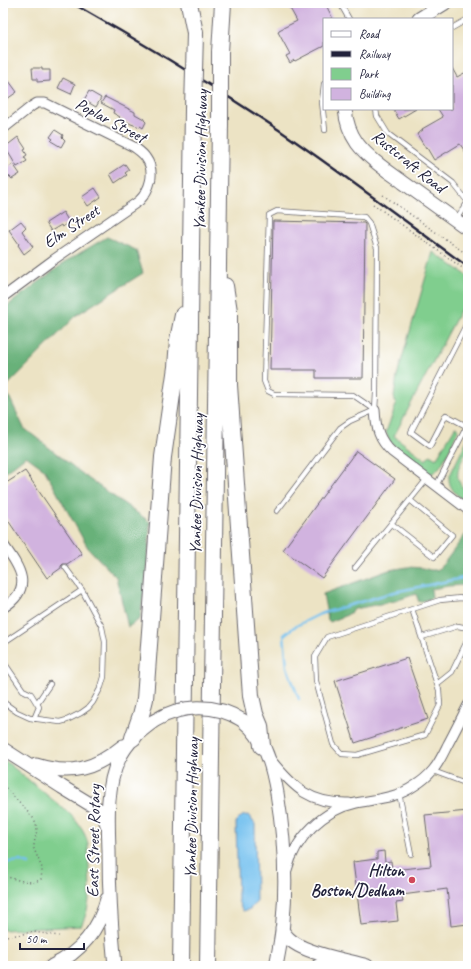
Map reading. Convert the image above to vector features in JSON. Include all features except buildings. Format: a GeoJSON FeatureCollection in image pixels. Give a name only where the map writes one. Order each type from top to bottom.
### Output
{"type":"FeatureCollection","features":[{"type":"Feature","properties":{"kind":"highway"},"geometry":{"type":"LineString","coordinates":[[189,3],[194,33]]}},
{"type":"Feature","properties":{"kind":"highway","name":"Yankee Division Highway"},"geometry":{"type":"LineString","coordinates":[[181,966],[194,33],[196,3]]}},
{"type":"Feature","properties":{"kind":"highway","name":"Yankee Division Highway"},"geometry":{"type":"LineString","coordinates":[[208,966],[220,52],[222,3]]}},
{"type":"Feature","properties":{"kind":"highway"},"geometry":{"type":"LineString","coordinates":[[218,247],[229,311],[230,397],[252,696],[265,750]]}},
{"type":"Feature","properties":{"kind":"highway"},"geometry":{"type":"LineString","coordinates":[[131,740],[141,715],[145,699],[163,457],[176,367],[178,340],[191,278]]}},
{"type":"Feature","properties":{"kind":"main road"},"geometry":{"type":"LineString","coordinates":[[420,18],[431,9],[445,3]]}},
{"type":"Feature","properties":{"kind":"main road","name":"Rustcraft Road"},"geometry":{"type":"LineString","coordinates":[[345,110],[348,125],[352,135],[373,160],[468,229]]}},
{"type":"Feature","properties":{"kind":"main road","name":"East Street Rotary"},"geometry":{"type":"LineString","coordinates":[[115,966],[109,892],[110,793],[112,778],[119,759],[131,740],[162,716],[176,711],[196,708],[221,711],[242,720],[255,733],[265,750],[270,765],[281,820],[284,848],[282,929],[276,966]]}},
{"type":"Feature","properties":{"kind":"main road"},"geometry":{"type":"LineString","coordinates":[[17,757],[37,766],[53,770],[76,770],[100,762],[115,753],[131,740]]}},
{"type":"Feature","properties":{"kind":"main road"},"geometry":{"type":"LineString","coordinates":[[3,749],[62,787],[92,804],[106,818],[109,837]]}},
{"type":"Feature","properties":{"kind":"main road"},"geometry":{"type":"LineString","coordinates":[[52,966],[73,954],[85,942],[100,920],[109,892]]}},
{"type":"Feature","properties":{"kind":"main road"},"geometry":{"type":"LineString","coordinates":[[282,929],[288,938],[302,946],[331,957],[367,966]]}},
{"type":"Feature","properties":{"kind":"main road"},"geometry":{"type":"LineString","coordinates":[[318,966],[329,963],[351,962]]}},
{"type":"Feature","properties":{"kind":"street","name":"Poplar Street"},"geometry":{"type":"LineString","coordinates":[[3,129],[37,103],[49,105],[134,147],[149,163],[151,178]]}},
{"type":"Feature","properties":{"kind":"street","name":"Elm Street"},"geometry":{"type":"LineString","coordinates":[[3,297],[53,260],[139,201],[147,190],[151,178]]}},
{"type":"Feature","properties":{"kind":"street"},"geometry":{"type":"LineString","coordinates":[[375,410],[378,432],[386,446],[468,510]]}},
{"type":"Feature","properties":{"kind":"street"},"geometry":{"type":"LineString","coordinates":[[3,544],[16,563],[22,580],[16,599],[3,608]]}},
{"type":"Feature","properties":{"kind":"street"},"geometry":{"type":"LineString","coordinates":[[265,750],[281,772],[293,785],[309,796],[338,804],[383,798],[413,787],[433,771],[468,705]]}},
{"type":"Feature","properties":{"kind":"street"},"geometry":{"type":"LineString","coordinates":[[284,891],[289,863],[293,852],[302,838],[323,818],[345,806],[354,803]]}},
{"type":"Feature","properties":{"kind":"lane"},"geometry":{"type":"LineString","coordinates":[[340,3],[348,18]]}},
{"type":"Feature","properties":{"kind":"lane"},"geometry":{"type":"LineString","coordinates":[[453,27],[468,19]]}},
{"type":"Feature","properties":{"kind":"lane"},"geometry":{"type":"LineString","coordinates":[[323,93],[322,102],[325,130]]}},
{"type":"Feature","properties":{"kind":"lane"},"geometry":{"type":"LineString","coordinates":[[376,110],[377,116],[388,134],[453,183],[468,202],[455,220]]}},
{"type":"Feature","properties":{"kind":"lane"},"geometry":{"type":"LineString","coordinates":[[277,212],[364,217],[369,223],[377,248],[375,410],[353,395],[274,394],[268,391],[264,380],[269,215],[277,212]]}},
{"type":"Feature","properties":{"kind":"lane"},"geometry":{"type":"LineString","coordinates":[[436,486],[467,426],[446,415],[430,446],[411,432],[468,321]]}},
{"type":"Feature","properties":{"kind":"lane"},"geometry":{"type":"LineString","coordinates":[[277,511],[340,428],[350,421],[375,410]]}},
{"type":"Feature","properties":{"kind":"lane"},"geometry":{"type":"LineString","coordinates":[[355,568],[427,479]]}},
{"type":"Feature","properties":{"kind":"lane"},"geometry":{"type":"LineString","coordinates":[[392,522],[434,557],[452,535],[410,500]]}},
{"type":"Feature","properties":{"kind":"lane"},"geometry":{"type":"LineString","coordinates":[[3,702],[17,712],[30,718],[60,722],[81,713],[88,708],[101,687],[104,677],[105,642],[102,627],[82,590],[65,568]]}},
{"type":"Feature","properties":{"kind":"lane"},"geometry":{"type":"LineString","coordinates":[[3,643],[82,590]]}},
{"type":"Feature","properties":{"kind":"lane"},"geometry":{"type":"LineString","coordinates":[[412,609],[439,690],[440,705],[425,735],[357,755],[342,754],[333,744],[316,681],[315,657],[327,637],[412,609],[440,600],[468,598]]}},
{"type":"Feature","properties":{"kind":"lane"},"geometry":{"type":"LineString","coordinates":[[422,637],[458,626],[468,628]]}},
{"type":"Feature","properties":{"kind":"lane"},"geometry":{"type":"LineString","coordinates":[[437,684],[452,672],[468,639]]}},
{"type":"Feature","properties":{"kind":"lane"},"geometry":{"type":"LineString","coordinates":[[3,661],[23,690],[31,694],[39,706],[34,719]]}},
{"type":"Feature","properties":{"kind":"lane"},"geometry":{"type":"LineString","coordinates":[[37,703],[50,684]]}},
{"type":"Feature","properties":{"kind":"lane"},"geometry":{"type":"LineString","coordinates":[[433,771],[468,784]]}},
{"type":"Feature","properties":{"kind":"lane"},"geometry":{"type":"LineString","coordinates":[[400,793],[411,854]]}},
{"type":"Feature","properties":{"kind":"path"},"geometry":{"type":"LineString","coordinates":[[383,195],[468,255]]}},
{"type":"Feature","properties":{"kind":"path"},"geometry":{"type":"LineString","coordinates":[[373,204],[468,272]]}},
{"type":"Feature","properties":{"kind":"path"},"geometry":{"type":"LineString","coordinates":[[3,785],[34,819],[37,830],[34,849],[42,872],[41,879],[36,882],[3,876]]}},
{"type":"Feature","properties":{"kind":"path"},"geometry":{"type":"LineString","coordinates":[[3,936],[31,932],[59,936]]}},
{"type":"Feature","properties":{"kind":"green space"},"geometry":{"type":"Polygon","coordinates":[[[107,237],[136,250],[143,273],[78,314],[5,388],[24,428],[89,479],[150,522],[148,565],[140,619],[128,627],[116,577],[88,548],[44,469],[26,456],[3,474],[3,309],[68,260],[107,237]]]}},
{"type":"Feature","properties":{"kind":"green space"},"geometry":{"type":"Polygon","coordinates":[[[433,252],[468,276],[468,303],[462,307],[394,436],[426,460],[430,455],[436,459],[455,427],[459,428],[443,462],[437,470],[429,474],[404,456],[389,440],[386,432],[396,405],[394,397],[397,376],[433,252]]]}},
{"type":"Feature","properties":{"kind":"green space"},"geometry":{"type":"Polygon","coordinates":[[[468,438],[468,448],[458,471],[458,479],[463,488],[468,492],[468,504],[452,489],[449,477],[468,438]]]}},
{"type":"Feature","properties":{"kind":"green space"},"geometry":{"type":"Polygon","coordinates":[[[468,531],[468,585],[431,589],[432,598],[419,602],[416,594],[395,601],[355,609],[347,615],[330,622],[328,620],[323,594],[389,570],[408,567],[437,570],[468,531]]]}},
{"type":"Feature","properties":{"kind":"green space"},"geometry":{"type":"Polygon","coordinates":[[[3,759],[70,814],[84,832],[88,844],[90,886],[88,906],[81,926],[3,930],[3,759]]]}},
{"type":"Feature","properties":{"kind":"water"},"geometry":{"type":"Polygon","coordinates":[[[248,815],[255,824],[256,902],[250,909],[243,911],[238,901],[236,822],[242,816],[248,815]]]}},
{"type":"Feature","properties":{"kind":"waterway"},"geometry":{"type":"LineString","coordinates":[[299,699],[287,667],[284,635],[294,627],[320,614],[394,592],[468,577]]}},
{"type":"Feature","properties":{"kind":"waterway"},"geometry":{"type":"LineString","coordinates":[[3,863],[20,861],[29,864]]}},
{"type":"Feature","properties":{"kind":"railway"},"geometry":{"type":"LineString","coordinates":[[72,3],[125,33],[279,130],[468,267]]}},
{"type":"Feature","properties":{"kind":"place","name":"Hilton Boston/Dedham"},"geometry":{"type":"Point","coordinates":[412,880]}}]}
